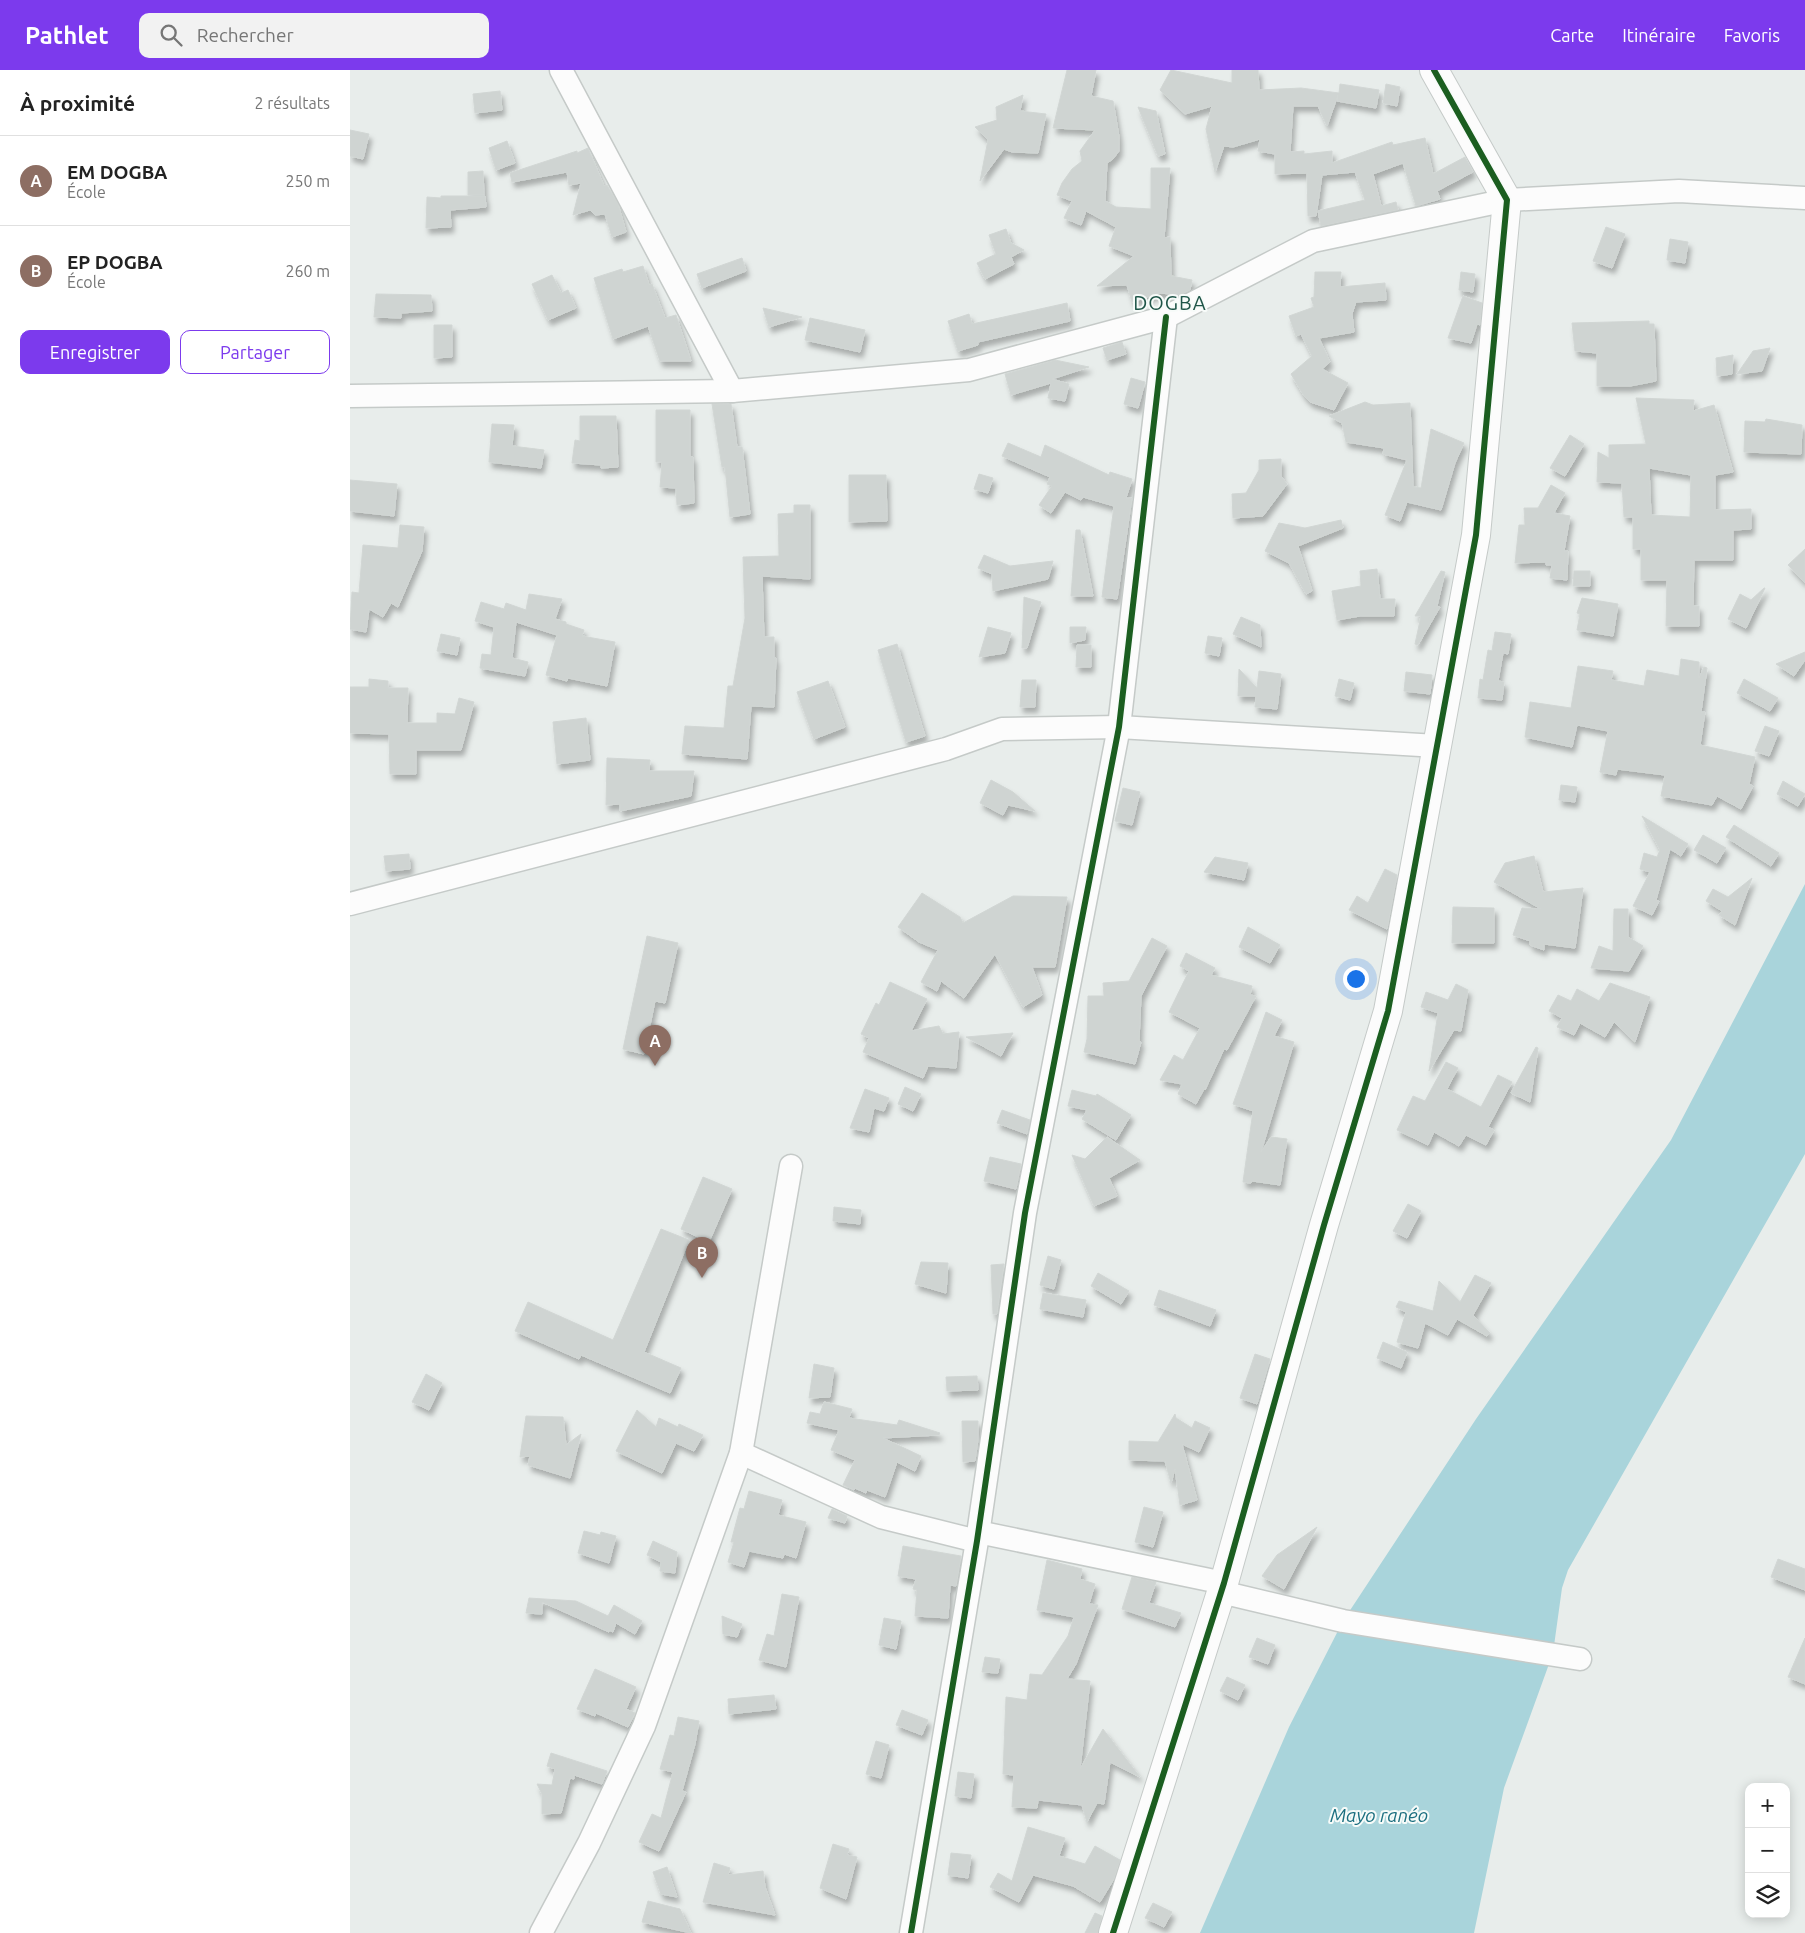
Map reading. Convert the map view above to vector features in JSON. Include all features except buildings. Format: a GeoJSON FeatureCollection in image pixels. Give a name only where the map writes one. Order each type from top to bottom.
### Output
{"type":"FeatureCollection","features":[{"type":"Feature","properties":{"kind":"street"},"geometry":{"type":"LineString","coordinates":[[561,70],[732,391]]}},
{"type":"Feature","properties":{"kind":"street"},"geometry":{"type":"LineString","coordinates":[[1113,1933],[1222,1587],[1324,1225],[1388,1011],[1476,535],[1506,200],[1434,70]]}},
{"type":"Feature","properties":{"kind":"street"},"geometry":{"type":"LineString","coordinates":[[350,396],[732,391],[968,370],[1166,317],[1312,241],[1506,200],[1679,191],[1805,198]]}},
{"type":"Feature","properties":{"kind":"street"},"geometry":{"type":"LineString","coordinates":[[911,1933],[977,1537],[1025,1213],[1119,727],[1166,317]]}},
{"type":"Feature","properties":{"kind":"street"},"geometry":{"type":"LineString","coordinates":[[350,904],[937,751],[1002,729],[1119,727],[1437,746]]}},
{"type":"Feature","properties":{"kind":"street"},"geometry":{"type":"LineString","coordinates":[[541,1933],[589,1843],[644,1726],[741,1453],[790,1166]]}},
{"type":"Feature","properties":{"kind":"street"},"geometry":{"type":"LineString","coordinates":[[741,1453],[881,1517],[1222,1587],[1343,1620],[1580,1659]]}},
{"type":"Feature","properties":{"kind":"water","name":"Mayo ranéo"},"geometry":{"type":"Polygon","coordinates":[[[1805,884],[1805,1154],[1568,1570],[1562,1588],[1553,1653],[1504,1788],[1474,1933],[1200,1933],[1289,1727],[1343,1621],[1476,1419],[1671,1140],[1805,884]]]}},
{"type":"Feature","properties":{"kind":"cycle path"},"geometry":{"type":"LineString","coordinates":[[1113,1933],[1224,1583],[1324,1225],[1388,1011],[1476,535],[1507,200],[1434,70]]}},
{"type":"Feature","properties":{"kind":"cycle path"},"geometry":{"type":"LineString","coordinates":[[911,1933],[977,1541],[1025,1213],[1119,727],[1166,317]]}},
{"type":"Feature","properties":{"kind":"place","name":"EM DOGBA"},"geometry":{"type":"Point","coordinates":[655,1066]}},
{"type":"Feature","properties":{"kind":"place","name":"EP DOGBA"},"geometry":{"type":"Point","coordinates":[702,1278]}},
{"type":"Feature","properties":{"kind":"district","name":"DOGBA"},"geometry":{"type":"Point","coordinates":[1170,302]}}]}
